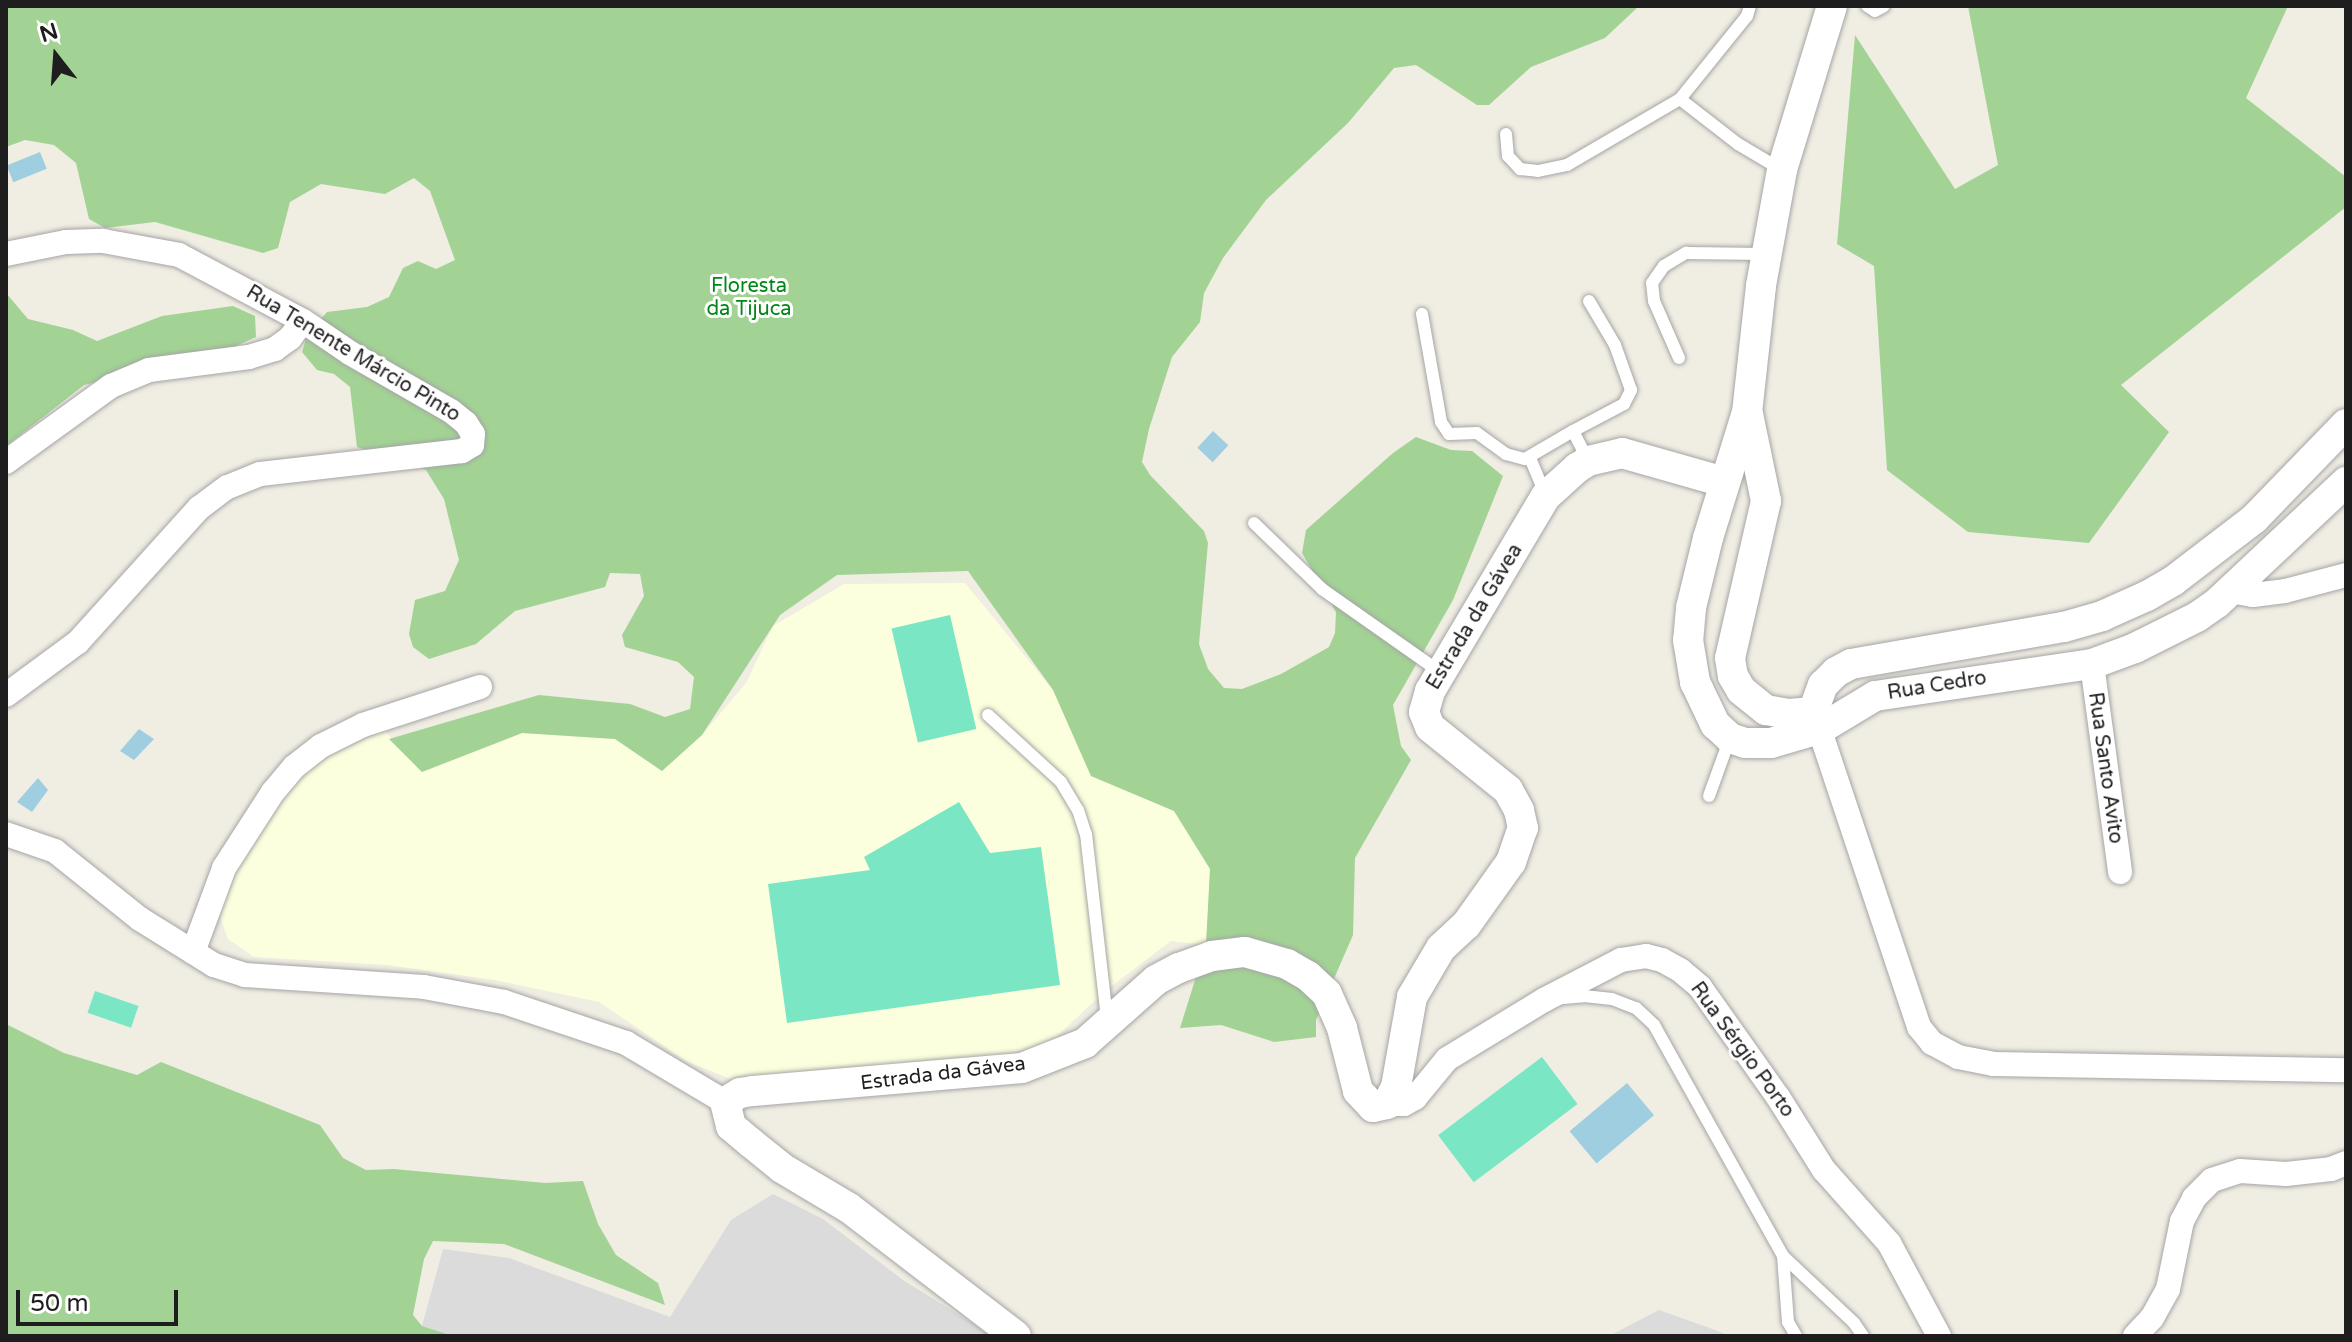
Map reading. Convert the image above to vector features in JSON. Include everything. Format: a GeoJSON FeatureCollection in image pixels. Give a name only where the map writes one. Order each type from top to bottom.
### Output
{"type":"FeatureCollection","features":[{"type":"Feature","properties":{"kind":"street"},"geometry":{"type":"LineString","coordinates":[[1730,738],[1704,705],[1695,682],[1688,640],[1691,608],[1724,482],[1747,412],[1765,254],[1782,170],[1822,29],[1832,6]]}},
{"type":"Feature","properties":{"kind":"street","name":"Rua Tenente Márcio Pinto"},"geometry":{"type":"LineString","coordinates":[[6,254],[66,242],[137,245],[179,255],[303,321],[350,353],[451,411],[466,423],[473,434],[472,445],[462,451],[260,474],[227,487],[199,508],[78,642],[6,695]]}},
{"type":"Feature","properties":{"kind":"street"},"geometry":{"type":"LineString","coordinates":[[6,462],[111,386],[149,370],[249,357],[275,349],[290,338],[303,321]]}},
{"type":"Feature","properties":{"kind":"street"},"geometry":{"type":"LineString","coordinates":[[1747,412],[1766,501],[1730,658],[1733,676],[1741,690],[1766,710],[1818,720],[1919,1027],[1932,1043],[1958,1057],[1993,1064],[2346,1070]]}},
{"type":"Feature","properties":{"kind":"street","name":"Rua Cedro"},"geometry":{"type":"LineString","coordinates":[[1818,720],[1823,685],[1836,672],[1851,664],[2064,627],[2102,616],[2173,581],[2254,519],[2346,424]]}},
{"type":"Feature","properties":{"kind":"street"},"geometry":{"type":"LineString","coordinates":[[1588,461],[1622,453],[1724,482]]}},
{"type":"Feature","properties":{"kind":"street","name":"Estrada da Gávea"},"geometry":{"type":"LineString","coordinates":[[725,1102],[740,1093],[753,1091],[1022,1068],[1085,1043],[1108,1026],[1156,980],[1212,956],[1245,952],[1287,964],[1308,976],[1327,994],[1342,1028],[1352,1074],[1365,1102],[1373,1107],[1387,1104],[1396,1087],[1412,997],[1441,948],[1466,925],[1511,862],[1523,828],[1519,810],[1508,790],[1430,727],[1424,712],[1440,672],[1546,496],[1588,461]]}},
{"type":"Feature","properties":{"kind":"street","name":"Rua Cedro"},"geometry":{"type":"LineString","coordinates":[[1730,738],[1745,743],[1771,743],[1875,696],[2088,663],[2158,639],[2197,617],[2230,591],[2346,482]]}},
{"type":"Feature","properties":{"kind":"street"},"geometry":{"type":"LineString","coordinates":[[2203,559],[2204,576],[2230,591],[2253,595],[2285,591],[2346,575]]}},
{"type":"Feature","properties":{"kind":"street"},"geometry":{"type":"LineString","coordinates":[[2173,581],[2197,595],[2197,617]]}},
{"type":"Feature","properties":{"kind":"street"},"geometry":{"type":"LineString","coordinates":[[2064,627],[2074,644],[2074,655],[2088,663],[2096,647],[2093,635],[2102,616]]}},
{"type":"Feature","properties":{"kind":"street","name":"Rua Santo Avito"},"geometry":{"type":"LineString","coordinates":[[2088,663],[2120,872]]}},
{"type":"Feature","properties":{"kind":"street"},"geometry":{"type":"LineString","coordinates":[[193,952],[224,868],[273,792],[294,767],[321,746],[363,725],[480,687]]}},
{"type":"Feature","properties":{"kind":"street"},"geometry":{"type":"LineString","coordinates":[[6,834],[55,851],[140,919],[214,965],[245,975],[424,987],[504,1002],[626,1043],[725,1102],[731,1126],[782,1168],[849,1208],[1016,1336]]}},
{"type":"Feature","properties":{"kind":"street","name":"Rua Sérgio Porto"},"geometry":{"type":"LineString","coordinates":[[1387,1104],[1404,1104],[1415,1098],[1447,1059],[1544,1000],[1621,960],[1646,956],[1680,970],[1700,987],[1778,1097],[1824,1170],[1889,1243],[1939,1336]]}},
{"type":"Feature","properties":{"kind":"street"},"geometry":{"type":"LineString","coordinates":[[2135,1336],[2152,1318],[2168,1289],[2182,1221],[2194,1198],[2212,1180],[2240,1171],[2286,1174],[2331,1169],[2346,1163]]}},
{"type":"Feature","properties":{"kind":"lane"},"geometry":{"type":"LineString","coordinates":[[1506,134],[1508,156],[1520,169],[1538,171],[1567,165],[1680,99],[1747,16],[1750,6]]}},
{"type":"Feature","properties":{"kind":"lane"},"geometry":{"type":"LineString","coordinates":[[1867,6],[1875,11],[1884,6]]}},
{"type":"Feature","properties":{"kind":"lane"},"geometry":{"type":"LineString","coordinates":[[1680,99],[1738,144],[1782,170]]}},
{"type":"Feature","properties":{"kind":"lane"},"geometry":{"type":"LineString","coordinates":[[1679,358],[1654,301],[1652,283],[1664,266],[1686,253],[1765,254]]}},
{"type":"Feature","properties":{"kind":"lane"},"geometry":{"type":"LineString","coordinates":[[1422,314],[1445,430],[1457,436],[1477,433],[1518,459],[1530,458],[1624,404],[1631,390],[1615,345],[1589,301]]}},
{"type":"Feature","properties":{"kind":"lane"},"geometry":{"type":"LineString","coordinates":[[1573,431],[1588,461]]}},
{"type":"Feature","properties":{"kind":"lane"},"geometry":{"type":"LineString","coordinates":[[1530,458],[1546,496]]}},
{"type":"Feature","properties":{"kind":"lane"},"geometry":{"type":"LineString","coordinates":[[1254,523],[1322,589],[1440,672]]}},
{"type":"Feature","properties":{"kind":"lane"},"geometry":{"type":"LineString","coordinates":[[988,715],[1061,782],[1078,810],[1086,834],[1108,1026]]}},
{"type":"Feature","properties":{"kind":"lane"},"geometry":{"type":"LineString","coordinates":[[1709,796],[1730,738]]}},
{"type":"Feature","properties":{"kind":"lane"},"geometry":{"type":"LineString","coordinates":[[1544,1000],[1584,996],[1612,999],[1636,1008],[1654,1025],[1783,1256],[1854,1323],[1863,1336]]}},
{"type":"Feature","properties":{"kind":"lane"},"geometry":{"type":"LineString","coordinates":[[1783,1256],[1788,1322],[1796,1336]]}},
{"type":"Feature","properties":{"kind":"shaded area"},"geometry":{"type":"Polygon","coordinates":[[[965,583],[1053,690],[1091,776],[1174,811],[1210,869],[1206,945],[1171,941],[1105,991],[1050,1043],[986,1060],[733,1080],[686,1061],[599,1002],[495,980],[387,965],[254,957],[228,939],[215,902],[297,772],[384,730],[422,772],[522,733],[615,739],[662,771],[702,735],[746,683],[773,626],[844,584],[965,583]]]}},
{"type":"Feature","properties":{"kind":"shaded area"},"geometry":{"type":"Polygon","coordinates":[[[773,1194],[823,1219],[903,1280],[993,1336],[453,1336],[422,1326],[443,1249],[509,1258],[670,1317],[731,1220],[773,1194]]]}},
{"type":"Feature","properties":{"kind":"shaded area"},"geometry":{"type":"Polygon","coordinates":[[[1659,1310],[1718,1331],[1729,1336],[1609,1336],[1659,1310]]]}},
{"type":"Feature","properties":{"kind":"green space","name":"Floresta da Tijuca"},"geometry":{"type":"Polygon","coordinates":[[[6,6],[1639,6],[1605,38],[1531,67],[1489,105],[1477,105],[1416,65],[1394,68],[1348,123],[1266,200],[1223,258],[1204,293],[1200,322],[1172,357],[1149,429],[1142,462],[1150,475],[1204,531],[1208,543],[1199,644],[1208,669],[1224,688],[1242,689],[1281,674],[1329,647],[1335,633],[1336,612],[1302,553],[1306,530],[1393,453],[1416,437],[1451,450],[1472,451],[1503,476],[1453,600],[1393,705],[1401,746],[1411,760],[1355,858],[1353,935],[1316,1020],[1316,1037],[1274,1042],[1221,1025],[1180,1028],[1206,945],[1210,869],[1174,811],[1091,776],[1053,690],[968,571],[837,575],[780,615],[702,735],[662,771],[615,739],[522,733],[422,772],[389,739],[539,695],[630,704],[665,717],[690,709],[694,677],[678,662],[625,647],[622,635],[644,596],[640,574],[610,573],[605,587],[515,611],[476,644],[429,659],[413,647],[409,634],[415,600],[445,591],[459,560],[444,499],[426,470],[357,447],[350,387],[334,374],[317,370],[302,352],[307,336],[327,312],[367,307],[389,297],[403,268],[418,261],[436,269],[455,260],[430,191],[414,178],[385,194],[321,184],[290,202],[278,248],[263,253],[155,222],[105,228],[89,219],[76,163],[54,145],[25,140],[6,147],[6,6]]]}},
{"type":"Feature","properties":{"kind":"green space"},"geometry":{"type":"Polygon","coordinates":[[[1968,6],[2288,6],[2246,98],[2346,177],[2346,207],[2121,385],[2169,432],[2089,543],[1968,532],[1887,470],[1874,266],[1837,244],[1855,35],[1955,189],[1998,165],[1968,6]]]}},
{"type":"Feature","properties":{"kind":"green space"},"geometry":{"type":"Polygon","coordinates":[[[6,293],[28,319],[73,330],[97,341],[162,316],[233,306],[255,316],[256,337],[227,350],[84,385],[6,446],[6,293]]]}},
{"type":"Feature","properties":{"kind":"green space"},"geometry":{"type":"Polygon","coordinates":[[[950,615],[976,729],[918,742],[892,628],[950,615]]]}},
{"type":"Feature","properties":{"kind":"green space"},"geometry":{"type":"Polygon","coordinates":[[[959,802],[990,853],[1041,847],[1060,985],[787,1023],[768,884],[870,870],[864,857],[959,802]]]}},
{"type":"Feature","properties":{"kind":"green space"},"geometry":{"type":"Polygon","coordinates":[[[95,991],[138,1006],[131,1028],[88,1013],[95,991]]]}},
{"type":"Feature","properties":{"kind":"green space"},"geometry":{"type":"Polygon","coordinates":[[[6,1024],[64,1053],[137,1075],[161,1062],[320,1125],[343,1158],[366,1170],[394,1169],[545,1183],[583,1181],[598,1224],[616,1255],[658,1283],[665,1305],[504,1244],[433,1241],[424,1259],[413,1315],[422,1326],[453,1336],[6,1336],[6,1024]]]}},
{"type":"Feature","properties":{"kind":"green space"},"geometry":{"type":"Polygon","coordinates":[[[1542,1057],[1578,1104],[1474,1182],[1438,1135],[1542,1057]]]}},
{"type":"Feature","properties":{"kind":"water"},"geometry":{"type":"Polygon","coordinates":[[[40,152],[47,169],[13,182],[7,165],[40,152]]]}},
{"type":"Feature","properties":{"kind":"water"},"geometry":{"type":"Polygon","coordinates":[[[1213,431],[1228,445],[1213,462],[1197,448],[1213,431]]]}},
{"type":"Feature","properties":{"kind":"water"},"geometry":{"type":"Polygon","coordinates":[[[139,729],[154,739],[134,760],[120,751],[139,729]]]}},
{"type":"Feature","properties":{"kind":"water"},"geometry":{"type":"Polygon","coordinates":[[[38,778],[48,790],[32,812],[17,802],[38,778]]]}},
{"type":"Feature","properties":{"kind":"water"},"geometry":{"type":"Polygon","coordinates":[[[1627,1083],[1654,1115],[1597,1163],[1570,1131],[1627,1083]]]}}]}
